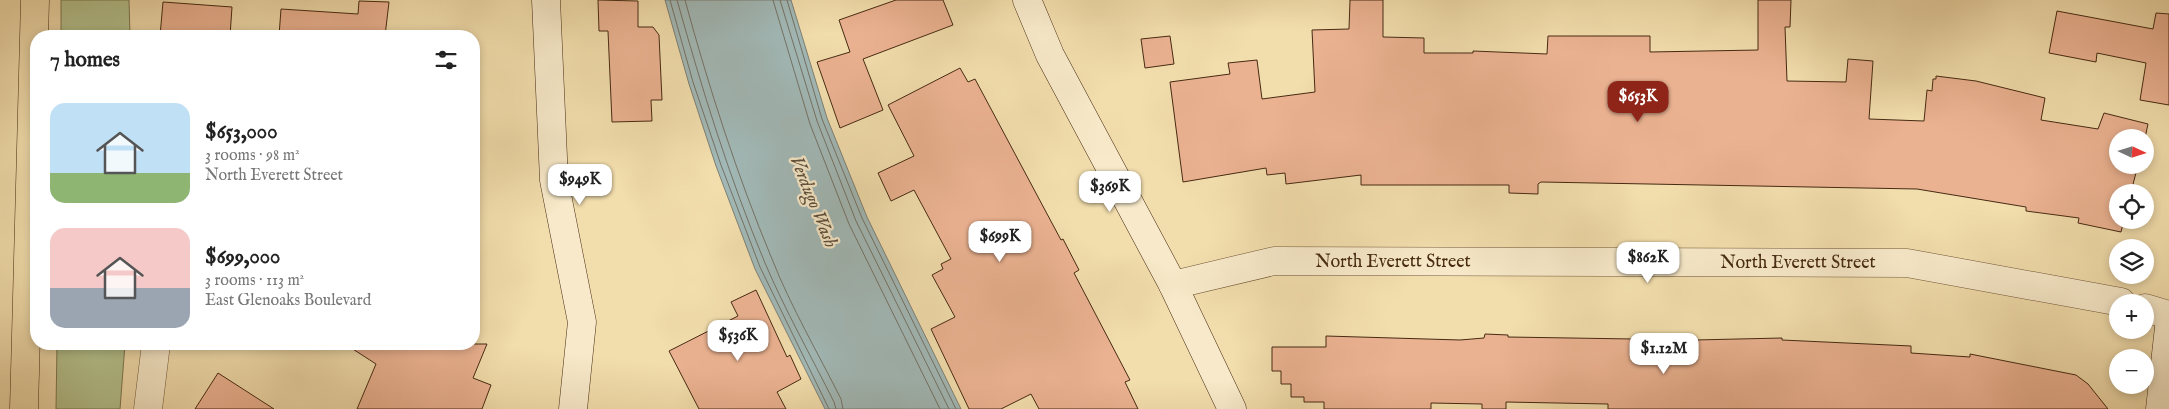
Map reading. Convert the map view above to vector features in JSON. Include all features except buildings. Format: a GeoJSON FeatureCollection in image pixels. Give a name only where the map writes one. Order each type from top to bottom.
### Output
{"type":"FeatureCollection","features":[{"type":"Feature","properties":{"kind":"highway"},"geometry":{"type":"LineString","coordinates":[[35,30],[36,0]]}},
{"type":"Feature","properties":{"kind":"highway"},"geometry":{"type":"LineString","coordinates":[[24,409],[30,204]]}},
{"type":"Feature","properties":{"kind":"street"},"geometry":{"type":"LineString","coordinates":[[546,0],[554,180],[582,322],[573,409]]}},
{"type":"Feature","properties":{"kind":"street"},"geometry":{"type":"LineString","coordinates":[[1027,0],[1050,55],[1173,285],[1232,409]]}},
{"type":"Feature","properties":{"kind":"street","name":"North Everett Street"},"geometry":{"type":"LineString","coordinates":[[1173,285],[1274,261],[1907,263],[2109,300]]}},
{"type":"Feature","properties":{"kind":"street"},"geometry":{"type":"LineString","coordinates":[[2154,311],[2169,315]]}},
{"type":"Feature","properties":{"kind":"street"},"geometry":{"type":"LineString","coordinates":[[2160,409],[2169,327]]}},
{"type":"Feature","properties":{"kind":"street"},"geometry":{"type":"LineString","coordinates":[[148,409],[155,350]]}},
{"type":"Feature","properties":{"kind":"green space"},"geometry":{"type":"Polygon","coordinates":[[[61,0],[129,0],[130,30],[61,30],[61,0]]]}},
{"type":"Feature","properties":{"kind":"green space"},"geometry":{"type":"Polygon","coordinates":[[[57,350],[125,350],[120,409],[56,409],[57,350]]]}},
{"type":"Feature","properties":{"kind":"water","name":"Verdugo Wash"},"geometry":{"type":"Polygon","coordinates":[[[665,0],[791,0],[827,118],[867,217],[961,409],[825,409],[755,269],[716,166],[689,84],[665,0]]]}}]}
